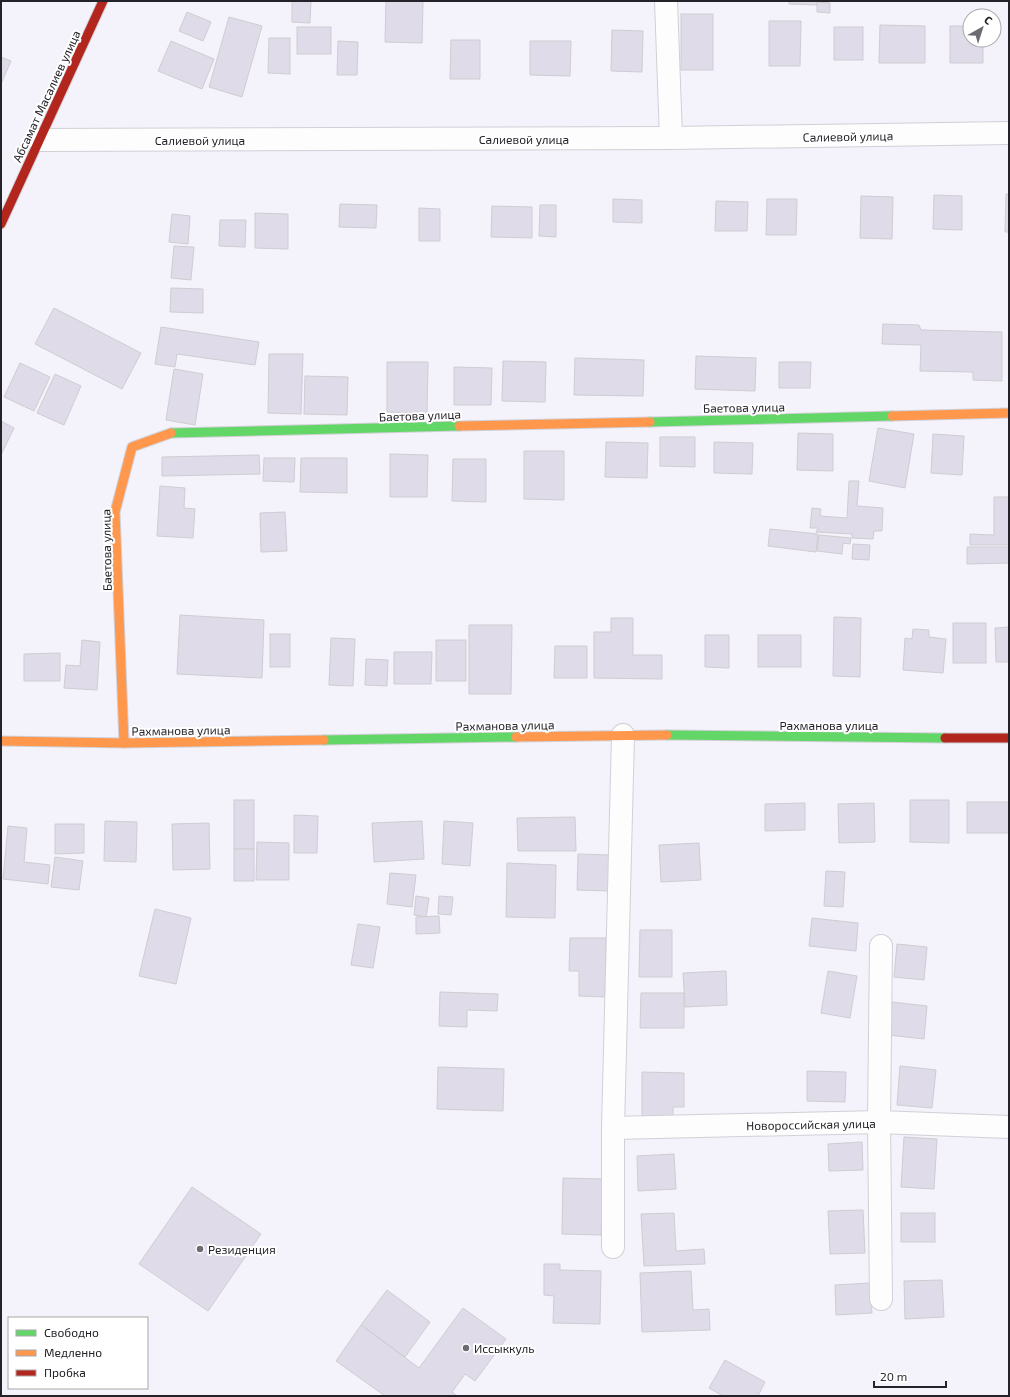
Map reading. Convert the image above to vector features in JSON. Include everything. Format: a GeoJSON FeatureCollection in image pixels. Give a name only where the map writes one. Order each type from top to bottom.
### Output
{"type":"FeatureCollection","features":[{"type":"Feature","properties":{"kind":"street","name":"Абсамат Масалиев улица"},"geometry":{"type":"LineString","coordinates":[[1,224],[38,140],[103,1]]}},
{"type":"Feature","properties":{"kind":"street"},"geometry":{"type":"LineString","coordinates":[[666,1],[672,138]]}},
{"type":"Feature","properties":{"kind":"street","name":"Салиевой улица"},"geometry":{"type":"LineString","coordinates":[[38,140],[672,138],[1009,133]]}},
{"type":"Feature","properties":{"kind":"street","name":"Баетова улица"},"geometry":{"type":"LineString","coordinates":[[124,743],[115,512],[132,447],[168,433],[1009,413]]}},
{"type":"Feature","properties":{"kind":"street"},"geometry":{"type":"LineString","coordinates":[[613,1247],[613,1128],[622,735]]}},
{"type":"Feature","properties":{"kind":"street","name":"Рахманова улица"},"geometry":{"type":"LineString","coordinates":[[1,740],[124,743],[622,735],[1009,738]]}},
{"type":"Feature","properties":{"kind":"street"},"geometry":{"type":"LineString","coordinates":[[881,946],[879,1122],[881,1299]]}},
{"type":"Feature","properties":{"kind":"street","name":"Новороссийская улица"},"geometry":{"type":"LineString","coordinates":[[613,1128],[879,1122],[1009,1127]]}},
{"type":"Feature","properties":{"kind":"building"},"geometry":{"type":"Polygon","coordinates":[[[292,1],[311,1],[310,23],[292,22],[292,1]]]}},
{"type":"Feature","properties":{"kind":"building"},"geometry":{"type":"Polygon","coordinates":[[[386,1],[423,1],[422,43],[385,42],[386,1]]]}},
{"type":"Feature","properties":{"kind":"building"},"geometry":{"type":"Polygon","coordinates":[[[789,1],[817,1],[817,5],[789,4],[789,1]]]}},
{"type":"Feature","properties":{"kind":"building"},"geometry":{"type":"Polygon","coordinates":[[[817,2],[830,3],[830,13],[817,12],[817,2]]]}},
{"type":"Feature","properties":{"kind":"building"},"geometry":{"type":"Polygon","coordinates":[[[187,12],[211,22],[203,41],[179,31],[187,12]]]}},
{"type":"Feature","properties":{"kind":"building"},"geometry":{"type":"Polygon","coordinates":[[[681,14],[713,14],[713,70],[681,70],[681,14]]]}},
{"type":"Feature","properties":{"kind":"building"},"geometry":{"type":"Polygon","coordinates":[[[229,17],[262,26],[242,97],[209,87],[229,17]]]}},
{"type":"Feature","properties":{"kind":"building"},"geometry":{"type":"Polygon","coordinates":[[[769,21],[801,21],[800,66],[769,66],[769,21]]]}},
{"type":"Feature","properties":{"kind":"building"},"geometry":{"type":"Polygon","coordinates":[[[880,25],[925,26],[925,63],[879,63],[880,25]]]}},
{"type":"Feature","properties":{"kind":"building"},"geometry":{"type":"Polygon","coordinates":[[[950,26],[962,26],[962,48],[983,48],[983,63],[950,63],[950,26]]]}},
{"type":"Feature","properties":{"kind":"building"},"geometry":{"type":"Polygon","coordinates":[[[297,27],[331,27],[331,54],[297,54],[297,27]]]}},
{"type":"Feature","properties":{"kind":"building"},"geometry":{"type":"Polygon","coordinates":[[[834,27],[863,27],[863,60],[834,60],[834,27]]]}},
{"type":"Feature","properties":{"kind":"building"},"geometry":{"type":"Polygon","coordinates":[[[612,30],[643,31],[642,72],[611,71],[612,30]]]}},
{"type":"Feature","properties":{"kind":"building"},"geometry":{"type":"Polygon","coordinates":[[[269,38],[290,38],[290,74],[268,73],[269,38]]]}},
{"type":"Feature","properties":{"kind":"building"},"geometry":{"type":"Polygon","coordinates":[[[451,40],[480,40],[480,79],[450,79],[451,40]]]}},
{"type":"Feature","properties":{"kind":"building"},"geometry":{"type":"Polygon","coordinates":[[[171,41],[214,59],[202,89],[158,71],[171,41]]]}},
{"type":"Feature","properties":{"kind":"building"},"geometry":{"type":"Polygon","coordinates":[[[338,41],[358,42],[357,75],[337,75],[338,41]]]}},
{"type":"Feature","properties":{"kind":"building"},"geometry":{"type":"Polygon","coordinates":[[[530,41],[571,41],[570,76],[530,75],[530,41]]]}},
{"type":"Feature","properties":{"kind":"building"},"geometry":{"type":"Polygon","coordinates":[[[1,57],[11,61],[1,84],[1,57]]]}},
{"type":"Feature","properties":{"kind":"building"},"geometry":{"type":"Polygon","coordinates":[[[1006,194],[1009,194],[1009,232],[1005,232],[1006,194]]]}},
{"type":"Feature","properties":{"kind":"building"},"geometry":{"type":"Polygon","coordinates":[[[934,195],[962,196],[962,230],[933,229],[934,195]]]}},
{"type":"Feature","properties":{"kind":"building"},"geometry":{"type":"Polygon","coordinates":[[[861,196],[893,197],[892,239],[860,238],[861,196]]]}},
{"type":"Feature","properties":{"kind":"building"},"geometry":{"type":"Polygon","coordinates":[[[613,199],[642,200],[642,223],[613,222],[613,199]]]}},
{"type":"Feature","properties":{"kind":"building"},"geometry":{"type":"Polygon","coordinates":[[[767,199],[797,199],[796,235],[766,235],[767,199]]]}},
{"type":"Feature","properties":{"kind":"building"},"geometry":{"type":"Polygon","coordinates":[[[716,201],[748,202],[747,231],[715,231],[716,201]]]}},
{"type":"Feature","properties":{"kind":"building"},"geometry":{"type":"Polygon","coordinates":[[[340,204],[377,205],[376,228],[339,227],[340,204]]]}},
{"type":"Feature","properties":{"kind":"building"},"geometry":{"type":"Polygon","coordinates":[[[540,205],[556,205],[556,237],[539,236],[540,205]]]}},
{"type":"Feature","properties":{"kind":"building"},"geometry":{"type":"Polygon","coordinates":[[[492,206],[532,207],[532,238],[491,237],[492,206]]]}},
{"type":"Feature","properties":{"kind":"building"},"geometry":{"type":"Polygon","coordinates":[[[419,208],[440,209],[440,241],[419,241],[419,208]]]}},
{"type":"Feature","properties":{"kind":"building"},"geometry":{"type":"Polygon","coordinates":[[[255,213],[288,214],[288,249],[255,248],[255,213]]]}},
{"type":"Feature","properties":{"kind":"building"},"geometry":{"type":"Polygon","coordinates":[[[172,214],[190,216],[188,244],[169,242],[172,214]]]}},
{"type":"Feature","properties":{"kind":"building"},"geometry":{"type":"Polygon","coordinates":[[[220,220],[246,220],[245,247],[219,246],[220,220]]]}},
{"type":"Feature","properties":{"kind":"building"},"geometry":{"type":"Polygon","coordinates":[[[174,246],[194,247],[191,280],[171,278],[174,246]]]}},
{"type":"Feature","properties":{"kind":"building"},"geometry":{"type":"Polygon","coordinates":[[[171,288],[203,289],[203,313],[170,312],[171,288]]]}},
{"type":"Feature","properties":{"kind":"building"},"geometry":{"type":"Polygon","coordinates":[[[54,308],[141,353],[122,389],[35,344],[54,308]]]}},
{"type":"Feature","properties":{"kind":"building"},"geometry":{"type":"Polygon","coordinates":[[[883,324],[919,325],[921,330],[1002,332],[1002,381],[973,380],[973,372],[920,371],[921,345],[882,344],[883,324]]]}},
{"type":"Feature","properties":{"kind":"building"},"geometry":{"type":"Polygon","coordinates":[[[161,327],[259,342],[255,365],[177,354],[175,367],[155,364],[161,327]]]}},
{"type":"Feature","properties":{"kind":"building"},"geometry":{"type":"Polygon","coordinates":[[[269,354],[303,354],[301,414],[268,413],[269,354]]]}},
{"type":"Feature","properties":{"kind":"building"},"geometry":{"type":"Polygon","coordinates":[[[696,356],[756,358],[755,391],[695,389],[696,356]]]}},
{"type":"Feature","properties":{"kind":"building"},"geometry":{"type":"Polygon","coordinates":[[[575,358],[644,360],[643,396],[574,395],[575,358]]]}},
{"type":"Feature","properties":{"kind":"building"},"geometry":{"type":"Polygon","coordinates":[[[503,361],[546,362],[545,402],[502,401],[503,361]]]}},
{"type":"Feature","properties":{"kind":"building"},"geometry":{"type":"Polygon","coordinates":[[[387,362],[428,362],[427,413],[387,412],[387,362]]]}},
{"type":"Feature","properties":{"kind":"building"},"geometry":{"type":"Polygon","coordinates":[[[779,362],[811,362],[810,388],[779,388],[779,362]]]}},
{"type":"Feature","properties":{"kind":"building"},"geometry":{"type":"Polygon","coordinates":[[[20,363],[50,377],[34,411],[4,397],[20,363]]]}},
{"type":"Feature","properties":{"kind":"building"},"geometry":{"type":"Polygon","coordinates":[[[454,367],[492,368],[491,405],[454,405],[454,367]]]}},
{"type":"Feature","properties":{"kind":"building"},"geometry":{"type":"Polygon","coordinates":[[[174,369],[203,374],[195,425],[166,420],[174,369]]]}},
{"type":"Feature","properties":{"kind":"building"},"geometry":{"type":"Polygon","coordinates":[[[55,374],[81,386],[64,425],[37,413],[55,374]]]}},
{"type":"Feature","properties":{"kind":"building"},"geometry":{"type":"Polygon","coordinates":[[[305,376],[348,377],[347,415],[304,414],[305,376]]]}},
{"type":"Feature","properties":{"kind":"building"},"geometry":{"type":"Polygon","coordinates":[[[1,421],[14,428],[1,455],[1,421]]]}},
{"type":"Feature","properties":{"kind":"building"},"geometry":{"type":"Polygon","coordinates":[[[878,428],[914,434],[905,488],[869,481],[878,428]]]}},
{"type":"Feature","properties":{"kind":"building"},"geometry":{"type":"Polygon","coordinates":[[[798,433],[833,434],[833,471],[797,470],[798,433]]]}},
{"type":"Feature","properties":{"kind":"building"},"geometry":{"type":"Polygon","coordinates":[[[933,434],[964,436],[962,475],[931,473],[933,434]]]}},
{"type":"Feature","properties":{"kind":"building"},"geometry":{"type":"Polygon","coordinates":[[[660,437],[695,437],[695,467],[660,466],[660,437]]]}},
{"type":"Feature","properties":{"kind":"building"},"geometry":{"type":"Polygon","coordinates":[[[606,442],[648,443],[647,478],[605,477],[606,442]]]}},
{"type":"Feature","properties":{"kind":"building"},"geometry":{"type":"Polygon","coordinates":[[[714,442],[753,443],[752,474],[714,473],[714,442]]]}},
{"type":"Feature","properties":{"kind":"building"},"geometry":{"type":"Polygon","coordinates":[[[524,451],[564,451],[564,500],[524,499],[524,451]]]}},
{"type":"Feature","properties":{"kind":"building"},"geometry":{"type":"Polygon","coordinates":[[[390,454],[428,455],[427,497],[390,497],[390,454]]]}},
{"type":"Feature","properties":{"kind":"building"},"geometry":{"type":"Polygon","coordinates":[[[259,455],[260,474],[162,476],[162,457],[259,455]]]}},
{"type":"Feature","properties":{"kind":"building"},"geometry":{"type":"Polygon","coordinates":[[[264,458],[295,458],[294,482],[263,481],[264,458]]]}},
{"type":"Feature","properties":{"kind":"building"},"geometry":{"type":"Polygon","coordinates":[[[301,458],[347,458],[347,493],[300,492],[301,458]]]}},
{"type":"Feature","properties":{"kind":"building"},"geometry":{"type":"Polygon","coordinates":[[[453,459],[486,459],[486,502],[452,501],[453,459]]]}},
{"type":"Feature","properties":{"kind":"building"},"geometry":{"type":"Polygon","coordinates":[[[849,481],[859,481],[857,506],[883,508],[882,531],[874,531],[873,539],[852,538],[852,534],[816,532],[818,528],[810,528],[812,508],[821,509],[820,516],[847,518],[849,481]]]}},
{"type":"Feature","properties":{"kind":"building"},"geometry":{"type":"Polygon","coordinates":[[[160,486],[185,488],[184,508],[195,509],[193,538],[157,536],[160,486]]]}},
{"type":"Feature","properties":{"kind":"building"},"geometry":{"type":"Polygon","coordinates":[[[994,497],[1009,497],[1009,545],[970,545],[970,534],[994,535],[994,497]]]}},
{"type":"Feature","properties":{"kind":"building"},"geometry":{"type":"Polygon","coordinates":[[[285,512],[287,551],[261,552],[260,513],[285,512]]]}},
{"type":"Feature","properties":{"kind":"building"},"geometry":{"type":"Polygon","coordinates":[[[770,529],[818,534],[816,552],[768,546],[770,529]]]}},
{"type":"Feature","properties":{"kind":"building"},"geometry":{"type":"Polygon","coordinates":[[[819,535],[851,538],[850,544],[843,543],[842,554],[817,551],[819,535]]]}},
{"type":"Feature","properties":{"kind":"building"},"geometry":{"type":"Polygon","coordinates":[[[853,544],[870,545],[869,560],[852,559],[853,544]]]}},
{"type":"Feature","properties":{"kind":"building"},"geometry":{"type":"Polygon","coordinates":[[[967,547],[1009,547],[1009,563],[967,564],[967,547]]]}},
{"type":"Feature","properties":{"kind":"building"},"geometry":{"type":"Polygon","coordinates":[[[180,615],[264,620],[262,678],[177,674],[180,615]]]}},
{"type":"Feature","properties":{"kind":"building"},"geometry":{"type":"Polygon","coordinates":[[[834,617],[861,618],[860,677],[833,676],[834,617]]]}},
{"type":"Feature","properties":{"kind":"building"},"geometry":{"type":"Polygon","coordinates":[[[611,618],[633,618],[633,655],[662,655],[662,679],[594,678],[594,632],[611,632],[611,618]]]}},
{"type":"Feature","properties":{"kind":"building"},"geometry":{"type":"Polygon","coordinates":[[[953,623],[986,623],[986,663],[953,663],[953,623]]]}},
{"type":"Feature","properties":{"kind":"building"},"geometry":{"type":"Polygon","coordinates":[[[469,625],[512,625],[511,694],[469,694],[469,625]]]}},
{"type":"Feature","properties":{"kind":"building"},"geometry":{"type":"Polygon","coordinates":[[[1009,627],[1009,662],[996,662],[995,628],[1009,627]]]}},
{"type":"Feature","properties":{"kind":"building"},"geometry":{"type":"Polygon","coordinates":[[[913,629],[929,630],[929,637],[946,639],[943,673],[903,670],[905,638],[912,639],[913,629]]]}},
{"type":"Feature","properties":{"kind":"building"},"geometry":{"type":"Polygon","coordinates":[[[270,634],[290,634],[290,667],[270,667],[270,634]]]}},
{"type":"Feature","properties":{"kind":"building"},"geometry":{"type":"Polygon","coordinates":[[[705,635],[729,635],[729,668],[705,667],[705,635]]]}},
{"type":"Feature","properties":{"kind":"building"},"geometry":{"type":"Polygon","coordinates":[[[758,635],[801,635],[801,667],[758,667],[758,635]]]}},
{"type":"Feature","properties":{"kind":"building"},"geometry":{"type":"Polygon","coordinates":[[[331,638],[355,639],[353,686],[329,685],[331,638]]]}},
{"type":"Feature","properties":{"kind":"building"},"geometry":{"type":"Polygon","coordinates":[[[82,640],[100,642],[97,690],[64,688],[66,665],[80,666],[82,640]]]}},
{"type":"Feature","properties":{"kind":"building"},"geometry":{"type":"Polygon","coordinates":[[[436,640],[466,640],[466,681],[436,681],[436,640]]]}},
{"type":"Feature","properties":{"kind":"building"},"geometry":{"type":"Polygon","coordinates":[[[555,646],[587,646],[587,678],[554,678],[555,646]]]}},
{"type":"Feature","properties":{"kind":"building"},"geometry":{"type":"Polygon","coordinates":[[[394,652],[432,652],[431,684],[394,684],[394,652]]]}},
{"type":"Feature","properties":{"kind":"building"},"geometry":{"type":"Polygon","coordinates":[[[60,653],[60,681],[24,681],[24,654],[60,653]]]}},
{"type":"Feature","properties":{"kind":"building"},"geometry":{"type":"Polygon","coordinates":[[[366,659],[388,660],[387,686],[365,685],[366,659]]]}},
{"type":"Feature","properties":{"kind":"building"},"geometry":{"type":"Polygon","coordinates":[[[234,800],[254,800],[254,849],[234,849],[234,800]]]}},
{"type":"Feature","properties":{"kind":"building"},"geometry":{"type":"Polygon","coordinates":[[[910,800],[949,800],[949,843],[910,842],[910,800]]]}},
{"type":"Feature","properties":{"kind":"building"},"geometry":{"type":"Polygon","coordinates":[[[967,802],[1009,802],[1009,833],[967,833],[967,802]]]}},
{"type":"Feature","properties":{"kind":"building"},"geometry":{"type":"Polygon","coordinates":[[[805,803],[805,830],[765,831],[765,804],[805,803]]]}},
{"type":"Feature","properties":{"kind":"building"},"geometry":{"type":"Polygon","coordinates":[[[874,803],[875,842],[839,843],[838,804],[874,803]]]}},
{"type":"Feature","properties":{"kind":"building"},"geometry":{"type":"Polygon","coordinates":[[[294,815],[318,816],[317,853],[294,853],[294,815]]]}},
{"type":"Feature","properties":{"kind":"building"},"geometry":{"type":"Polygon","coordinates":[[[575,817],[576,851],[518,851],[517,818],[575,817]]]}},
{"type":"Feature","properties":{"kind":"building"},"geometry":{"type":"Polygon","coordinates":[[[105,821],[137,822],[136,862],[104,861],[105,821]]]}},
{"type":"Feature","properties":{"kind":"building"},"geometry":{"type":"Polygon","coordinates":[[[422,821],[424,859],[374,862],[372,823],[422,821]]]}},
{"type":"Feature","properties":{"kind":"building"},"geometry":{"type":"Polygon","coordinates":[[[444,821],[473,823],[470,866],[442,864],[444,821]]]}},
{"type":"Feature","properties":{"kind":"building"},"geometry":{"type":"Polygon","coordinates":[[[209,823],[210,869],[173,870],[172,824],[209,823]]]}},
{"type":"Feature","properties":{"kind":"building"},"geometry":{"type":"Polygon","coordinates":[[[55,824],[84,824],[84,853],[55,854],[55,824]]]}},
{"type":"Feature","properties":{"kind":"building"},"geometry":{"type":"Polygon","coordinates":[[[8,826],[27,828],[24,862],[50,865],[48,884],[3,879],[8,826]]]}},
{"type":"Feature","properties":{"kind":"building"},"geometry":{"type":"Polygon","coordinates":[[[257,842],[289,843],[289,880],[256,880],[257,842]]]}},
{"type":"Feature","properties":{"kind":"building"},"geometry":{"type":"Polygon","coordinates":[[[699,843],[701,880],[661,882],[659,845],[699,843]]]}},
{"type":"Feature","properties":{"kind":"building"},"geometry":{"type":"Polygon","coordinates":[[[234,849],[254,849],[254,881],[234,881],[234,849]]]}},
{"type":"Feature","properties":{"kind":"building"},"geometry":{"type":"Polygon","coordinates":[[[578,854],[610,855],[609,891],[577,890],[578,854]]]}},
{"type":"Feature","properties":{"kind":"building"},"geometry":{"type":"Polygon","coordinates":[[[55,857],[83,861],[79,890],[51,887],[55,857]]]}},
{"type":"Feature","properties":{"kind":"building"},"geometry":{"type":"Polygon","coordinates":[[[507,863],[556,865],[555,918],[506,917],[507,863]]]}},
{"type":"Feature","properties":{"kind":"building"},"geometry":{"type":"Polygon","coordinates":[[[826,871],[845,872],[843,907],[824,906],[826,871]]]}},
{"type":"Feature","properties":{"kind":"building"},"geometry":{"type":"Polygon","coordinates":[[[390,873],[416,875],[412,907],[387,904],[390,873]]]}},
{"type":"Feature","properties":{"kind":"building"},"geometry":{"type":"Polygon","coordinates":[[[416,896],[429,898],[426,917],[414,915],[416,896]]]}},
{"type":"Feature","properties":{"kind":"building"},"geometry":{"type":"Polygon","coordinates":[[[439,896],[453,897],[451,915],[438,914],[439,896]]]}},
{"type":"Feature","properties":{"kind":"building"},"geometry":{"type":"Polygon","coordinates":[[[155,909],[191,918],[176,984],[139,976],[155,909]]]}},
{"type":"Feature","properties":{"kind":"building"},"geometry":{"type":"Polygon","coordinates":[[[439,916],[440,933],[416,934],[416,917],[439,916]]]}},
{"type":"Feature","properties":{"kind":"building"},"geometry":{"type":"Polygon","coordinates":[[[812,918],[858,923],[856,951],[809,946],[812,918]]]}},
{"type":"Feature","properties":{"kind":"building"},"geometry":{"type":"Polygon","coordinates":[[[358,924],[380,927],[373,968],[351,965],[358,924]]]}},
{"type":"Feature","properties":{"kind":"building"},"geometry":{"type":"Polygon","coordinates":[[[640,930],[672,930],[672,977],[639,977],[640,930]]]}},
{"type":"Feature","properties":{"kind":"building"},"geometry":{"type":"Polygon","coordinates":[[[570,938],[606,938],[605,997],[579,996],[579,971],[569,971],[570,938]]]}},
{"type":"Feature","properties":{"kind":"building"},"geometry":{"type":"Polygon","coordinates":[[[897,944],[927,947],[924,980],[894,977],[897,944]]]}},
{"type":"Feature","properties":{"kind":"building"},"geometry":{"type":"Polygon","coordinates":[[[726,971],[727,1005],[685,1007],[683,973],[726,971]]]}},
{"type":"Feature","properties":{"kind":"building"},"geometry":{"type":"Polygon","coordinates":[[[828,971],[857,976],[850,1018],[821,1013],[828,971]]]}},
{"type":"Feature","properties":{"kind":"building"},"geometry":{"type":"Polygon","coordinates":[[[440,992],[498,994],[497,1011],[467,1010],[467,1027],[439,1026],[440,992]]]}},
{"type":"Feature","properties":{"kind":"building"},"geometry":{"type":"Polygon","coordinates":[[[641,993],[684,993],[684,1028],[640,1028],[641,993]]]}},
{"type":"Feature","properties":{"kind":"building"},"geometry":{"type":"Polygon","coordinates":[[[892,1002],[927,1006],[924,1039],[888,1035],[892,1002]]]}},
{"type":"Feature","properties":{"kind":"building"},"geometry":{"type":"Polygon","coordinates":[[[900,1066],[936,1070],[932,1108],[897,1105],[900,1066]]]}},
{"type":"Feature","properties":{"kind":"building"},"geometry":{"type":"Polygon","coordinates":[[[438,1067],[504,1069],[503,1111],[437,1109],[438,1067]]]}},
{"type":"Feature","properties":{"kind":"building"},"geometry":{"type":"Polygon","coordinates":[[[807,1071],[846,1072],[845,1102],[807,1101],[807,1071]]]}},
{"type":"Feature","properties":{"kind":"building"},"geometry":{"type":"Polygon","coordinates":[[[642,1072],[684,1073],[684,1107],[673,1107],[673,1123],[642,1123],[642,1072]]]}},
{"type":"Feature","properties":{"kind":"building"},"geometry":{"type":"Polygon","coordinates":[[[904,1137],[937,1139],[934,1189],[901,1187],[904,1137]]]}},
{"type":"Feature","properties":{"kind":"building"},"geometry":{"type":"Polygon","coordinates":[[[862,1142],[863,1170],[829,1171],[828,1144],[862,1142]]]}},
{"type":"Feature","properties":{"kind":"building"},"geometry":{"type":"Polygon","coordinates":[[[674,1154],[676,1189],[638,1191],[637,1156],[674,1154]]]}},
{"type":"Feature","properties":{"kind":"building"},"geometry":{"type":"Polygon","coordinates":[[[563,1178],[603,1179],[601,1235],[562,1234],[563,1178]]]}},
{"type":"Feature","properties":{"kind":"building","name":"Резиденция"},"geometry":{"type":"Polygon","coordinates":[[[192,1187],[261,1234],[208,1311],[139,1264],[192,1187]]]}},
{"type":"Feature","properties":{"kind":"building"},"geometry":{"type":"Polygon","coordinates":[[[863,1210],[865,1253],[830,1254],[828,1211],[863,1210]]]}},
{"type":"Feature","properties":{"kind":"building"},"geometry":{"type":"Polygon","coordinates":[[[674,1213],[676,1251],[704,1249],[705,1264],[644,1266],[641,1214],[674,1213]]]}},
{"type":"Feature","properties":{"kind":"building"},"geometry":{"type":"Polygon","coordinates":[[[901,1213],[935,1213],[935,1242],[901,1242],[901,1213]]]}},
{"type":"Feature","properties":{"kind":"building"},"geometry":{"type":"Polygon","coordinates":[[[544,1264],[560,1264],[560,1270],[601,1271],[600,1324],[553,1323],[554,1296],[544,1295],[544,1264]]]}},
{"type":"Feature","properties":{"kind":"building"},"geometry":{"type":"Polygon","coordinates":[[[691,1271],[693,1310],[709,1309],[710,1330],[642,1332],[640,1273],[691,1271]]]}},
{"type":"Feature","properties":{"kind":"building"},"geometry":{"type":"Polygon","coordinates":[[[942,1280],[944,1317],[905,1319],[904,1281],[942,1280]]]}},
{"type":"Feature","properties":{"kind":"building"},"geometry":{"type":"Polygon","coordinates":[[[870,1283],[872,1313],[836,1315],[835,1285],[870,1283]]]}},
{"type":"Feature","properties":{"kind":"building"},"geometry":{"type":"Polygon","coordinates":[[[387,1290],[430,1322],[405,1357],[361,1325],[387,1290]]]}},
{"type":"Feature","properties":{"kind":"building","name":"Иссыккуль"},"geometry":{"type":"Polygon","coordinates":[[[463,1308],[506,1339],[475,1381],[465,1374],[452,1392],[457,1396],[385,1396],[336,1361],[361,1325],[419,1368],[463,1308]]]}},
{"type":"Feature","properties":{"kind":"building"},"geometry":{"type":"Polygon","coordinates":[[[725,1360],[765,1382],[758,1396],[723,1396],[709,1388],[725,1360]]]}},
{"type":"Feature","properties":{"kind":"traffic: fast"},"geometry":{"type":"LineString","coordinates":[[650,422],[892,416]]}},
{"type":"Feature","properties":{"kind":"traffic: fast"},"geometry":{"type":"LineString","coordinates":[[171,433],[459,426]]}},
{"type":"Feature","properties":{"kind":"traffic: fast"},"geometry":{"type":"LineString","coordinates":[[667,735],[945,738]]}},
{"type":"Feature","properties":{"kind":"traffic: fast"},"geometry":{"type":"LineString","coordinates":[[324,740],[516,737]]}},
{"type":"Feature","properties":{"kind":"traffic: slow"},"geometry":{"type":"LineString","coordinates":[[892,416],[1009,413]]}},
{"type":"Feature","properties":{"kind":"traffic: slow"},"geometry":{"type":"LineString","coordinates":[[459,426],[650,422]]}},
{"type":"Feature","properties":{"kind":"traffic: slow"},"geometry":{"type":"LineString","coordinates":[[124,743],[115,512],[132,447],[171,433]]}},
{"type":"Feature","properties":{"kind":"traffic: slow"},"geometry":{"type":"LineString","coordinates":[[516,737],[667,735]]}},
{"type":"Feature","properties":{"kind":"traffic: slow"},"geometry":{"type":"LineString","coordinates":[[1,741],[124,743],[324,740]]}},
{"type":"Feature","properties":{"kind":"traffic: jam"},"geometry":{"type":"LineString","coordinates":[[1,224],[103,1]]}},
{"type":"Feature","properties":{"kind":"traffic: jam"},"geometry":{"type":"LineString","coordinates":[[945,738],[1009,738]]}},
{"type":"Feature","properties":{"kind":"place","name":"Резиденция"},"geometry":{"type":"Point","coordinates":[200,1249]}},
{"type":"Feature","properties":{"kind":"place","name":"Иссыккуль"},"geometry":{"type":"Point","coordinates":[466,1348]}}]}
